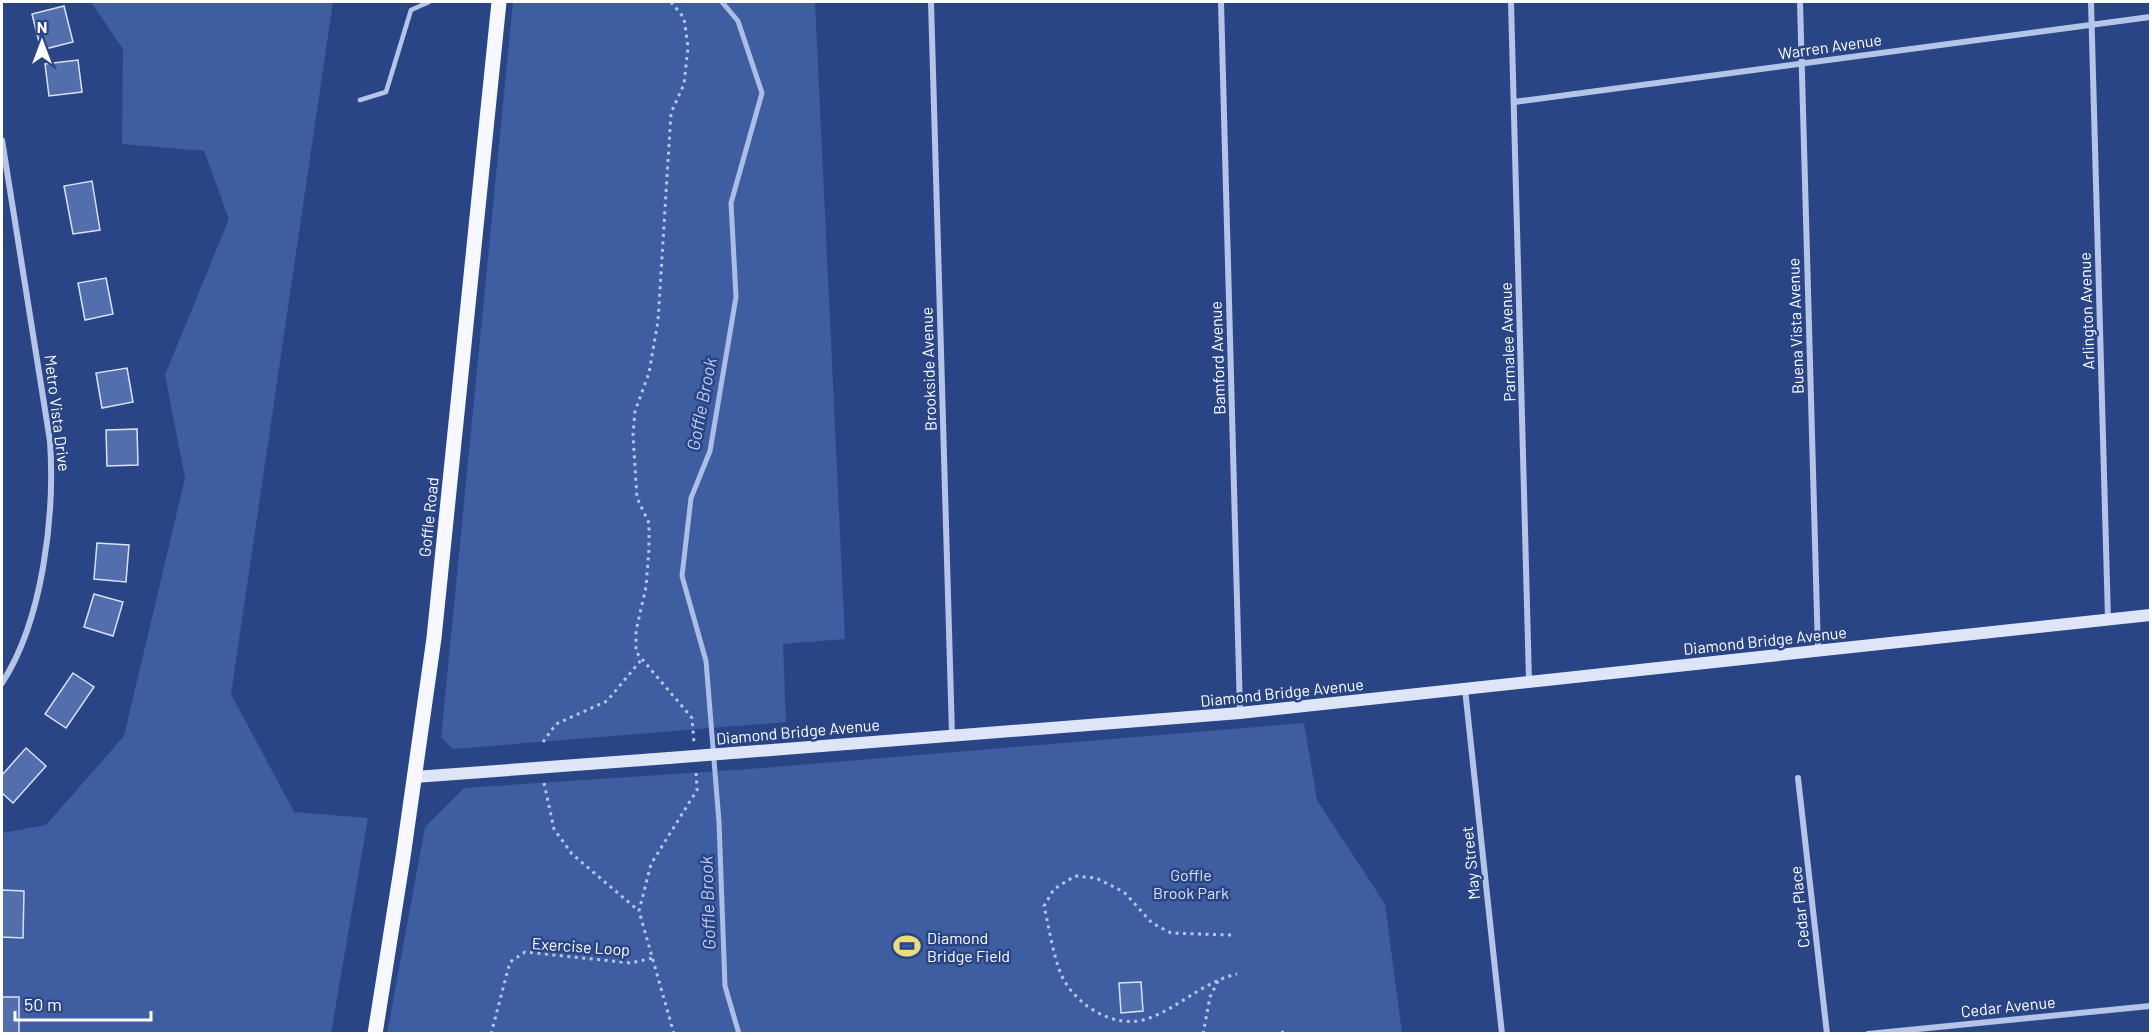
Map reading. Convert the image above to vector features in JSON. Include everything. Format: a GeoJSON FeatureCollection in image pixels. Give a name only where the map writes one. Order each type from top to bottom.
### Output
{"type":"FeatureCollection","features":[{"type":"Feature","properties":{"kind":"main road","name":"Goffle Road"},"geometry":{"type":"LineString","coordinates":[[375,1034],[415,777],[439,593],[499,2]]}},
{"type":"Feature","properties":{"kind":"street","name":"Brookside Avenue"},"geometry":{"type":"LineString","coordinates":[[931,2],[952,735]]}},
{"type":"Feature","properties":{"kind":"street","name":"Bamford Avenue"},"geometry":{"type":"LineString","coordinates":[[1221,2],[1240,713]]}},
{"type":"Feature","properties":{"kind":"street","name":"Parmalee Avenue"},"geometry":{"type":"LineString","coordinates":[[1511,2],[1529,682]]}},
{"type":"Feature","properties":{"kind":"street","name":"Buena Vista Avenue"},"geometry":{"type":"LineString","coordinates":[[1800,2],[1818,651]]}},
{"type":"Feature","properties":{"kind":"street","name":"Arlington Avenue"},"geometry":{"type":"LineString","coordinates":[[2091,2],[2108,619]]}},
{"type":"Feature","properties":{"kind":"street","name":"Warren Avenue"},"geometry":{"type":"LineString","coordinates":[[1514,102],[2151,17]]}},
{"type":"Feature","properties":{"kind":"street","name":"Metro Vista Drive"},"geometry":{"type":"LineString","coordinates":[[2,140],[48,429],[53,483],[49,527],[32,612],[20,651],[2,683]]}},
{"type":"Feature","properties":{"kind":"street","name":"Diamond Bridge Avenue"},"geometry":{"type":"LineString","coordinates":[[415,777],[1240,713],[2151,615]]}},
{"type":"Feature","properties":{"kind":"street","name":"May Street"},"geometry":{"type":"LineString","coordinates":[[1464,689],[1502,1034]]}},
{"type":"Feature","properties":{"kind":"street","name":"Cedar Place"},"geometry":{"type":"LineString","coordinates":[[1798,778],[1827,1034]]}},
{"type":"Feature","properties":{"kind":"street","name":"Cedar Avenue"},"geometry":{"type":"LineString","coordinates":[[1868,1034],[2151,1006]]}},
{"type":"Feature","properties":{"kind":"lane"},"geometry":{"type":"LineString","coordinates":[[360,100],[386,92],[411,10],[429,2]]}},
{"type":"Feature","properties":{"kind":"path"},"geometry":{"type":"LineString","coordinates":[[671,2],[684,18],[688,47],[684,84],[671,113],[658,321],[649,373],[635,411],[633,435],[637,498],[649,523],[646,587],[636,631],[636,651],[692,718],[694,748]]}},
{"type":"Feature","properties":{"kind":"path"},"geometry":{"type":"LineString","coordinates":[[543,742],[556,724],[607,701],[642,659]]}},
{"type":"Feature","properties":{"kind":"path"},"geometry":{"type":"LineString","coordinates":[[674,1034],[639,910],[651,864],[697,790],[696,769]]}},
{"type":"Feature","properties":{"kind":"path"},"geometry":{"type":"LineString","coordinates":[[543,783],[554,829],[572,854],[639,910]]}},
{"type":"Feature","properties":{"kind":"path"},"geometry":{"type":"LineString","coordinates":[[1231,935],[1171,933],[1152,923],[1124,892],[1096,878],[1075,876],[1054,890],[1044,906],[1059,970],[1073,994],[1100,1014],[1119,1022],[1147,1019],[1220,978],[1237,974]]}},
{"type":"Feature","properties":{"kind":"path","name":"Exercise Loop"},"geometry":{"type":"LineString","coordinates":[[491,1034],[510,962],[525,952],[631,963],[653,958]]}},
{"type":"Feature","properties":{"kind":"path"},"geometry":{"type":"LineString","coordinates":[[1203,1034],[1210,996],[1220,978]]}},
{"type":"Feature","properties":{"kind":"path"},"geometry":{"type":"LineString","coordinates":[[1281,1032],[1291,1034]]}},
{"type":"Feature","properties":{"kind":"green space"},"geometry":{"type":"Polygon","coordinates":[[[91,2],[333,2],[231,694],[294,812],[368,818],[331,1033],[2,1034],[2,833],[46,825],[124,736],[185,478],[165,375],[229,219],[204,151],[122,144],[123,49],[91,2]]]}},
{"type":"Feature","properties":{"kind":"green space"},"geometry":{"type":"Polygon","coordinates":[[[513,2],[815,2],[845,639],[783,644],[786,722],[453,749],[441,738],[513,2]]]}},
{"type":"Feature","properties":{"kind":"green space","name":"Goffle Brook Park"},"geometry":{"type":"Polygon","coordinates":[[[1304,723],[1317,800],[1385,904],[1402,1033],[387,1034],[425,827],[464,788],[750,769],[1304,723]]]}},
{"type":"Feature","properties":{"kind":"building"},"geometry":{"type":"Polygon","coordinates":[[[64,6],[73,42],[41,50],[32,14],[64,6]]]}},
{"type":"Feature","properties":{"kind":"building"},"geometry":{"type":"Polygon","coordinates":[[[78,60],[82,92],[49,96],[45,64],[78,60]]]}},
{"type":"Feature","properties":{"kind":"building"},"geometry":{"type":"Polygon","coordinates":[[[92,181],[100,230],[73,234],[64,186],[92,181]]]}},
{"type":"Feature","properties":{"kind":"building"},"geometry":{"type":"Polygon","coordinates":[[[106,278],[113,314],[85,320],[78,283],[106,278]]]}},
{"type":"Feature","properties":{"kind":"building"},"geometry":{"type":"Polygon","coordinates":[[[127,368],[133,402],[102,408],[96,373],[127,368]]]}},
{"type":"Feature","properties":{"kind":"building"},"geometry":{"type":"Polygon","coordinates":[[[137,429],[138,465],[107,466],[106,430],[137,429]]]}},
{"type":"Feature","properties":{"kind":"building"},"geometry":{"type":"Polygon","coordinates":[[[97,543],[129,545],[126,582],[94,579],[97,543]]]}},
{"type":"Feature","properties":{"kind":"building"},"geometry":{"type":"Polygon","coordinates":[[[94,594],[123,602],[113,636],[84,627],[94,594]]]}},
{"type":"Feature","properties":{"kind":"building"},"geometry":{"type":"Polygon","coordinates":[[[73,673],[94,687],[66,728],[45,714],[73,673]]]}},
{"type":"Feature","properties":{"kind":"building"},"geometry":{"type":"Polygon","coordinates":[[[26,748],[46,766],[13,803],[2,793],[2,775],[26,748]]]}},
{"type":"Feature","properties":{"kind":"building"},"geometry":{"type":"Polygon","coordinates":[[[2,890],[24,891],[23,938],[2,937],[2,890]]]}},
{"type":"Feature","properties":{"kind":"building"},"geometry":{"type":"Polygon","coordinates":[[[1141,982],[1143,1011],[1121,1013],[1119,983],[1141,982]]]}},
{"type":"Feature","properties":{"kind":"building"},"geometry":{"type":"Polygon","coordinates":[[[2,997],[19,997],[19,1034],[2,1034],[2,997]]]}},
{"type":"Feature","properties":{"kind":"waterway","name":"Goffle Brook"},"geometry":{"type":"LineString","coordinates":[[722,2],[738,21],[762,93],[731,203],[736,297],[710,451],[691,498],[682,576],[706,661],[719,822],[725,986],[739,1034]]}},
{"type":"Feature","properties":{"kind":"place","name":"Diamond Bridge Field"},"geometry":{"type":"Point","coordinates":[907,946]}}]}
